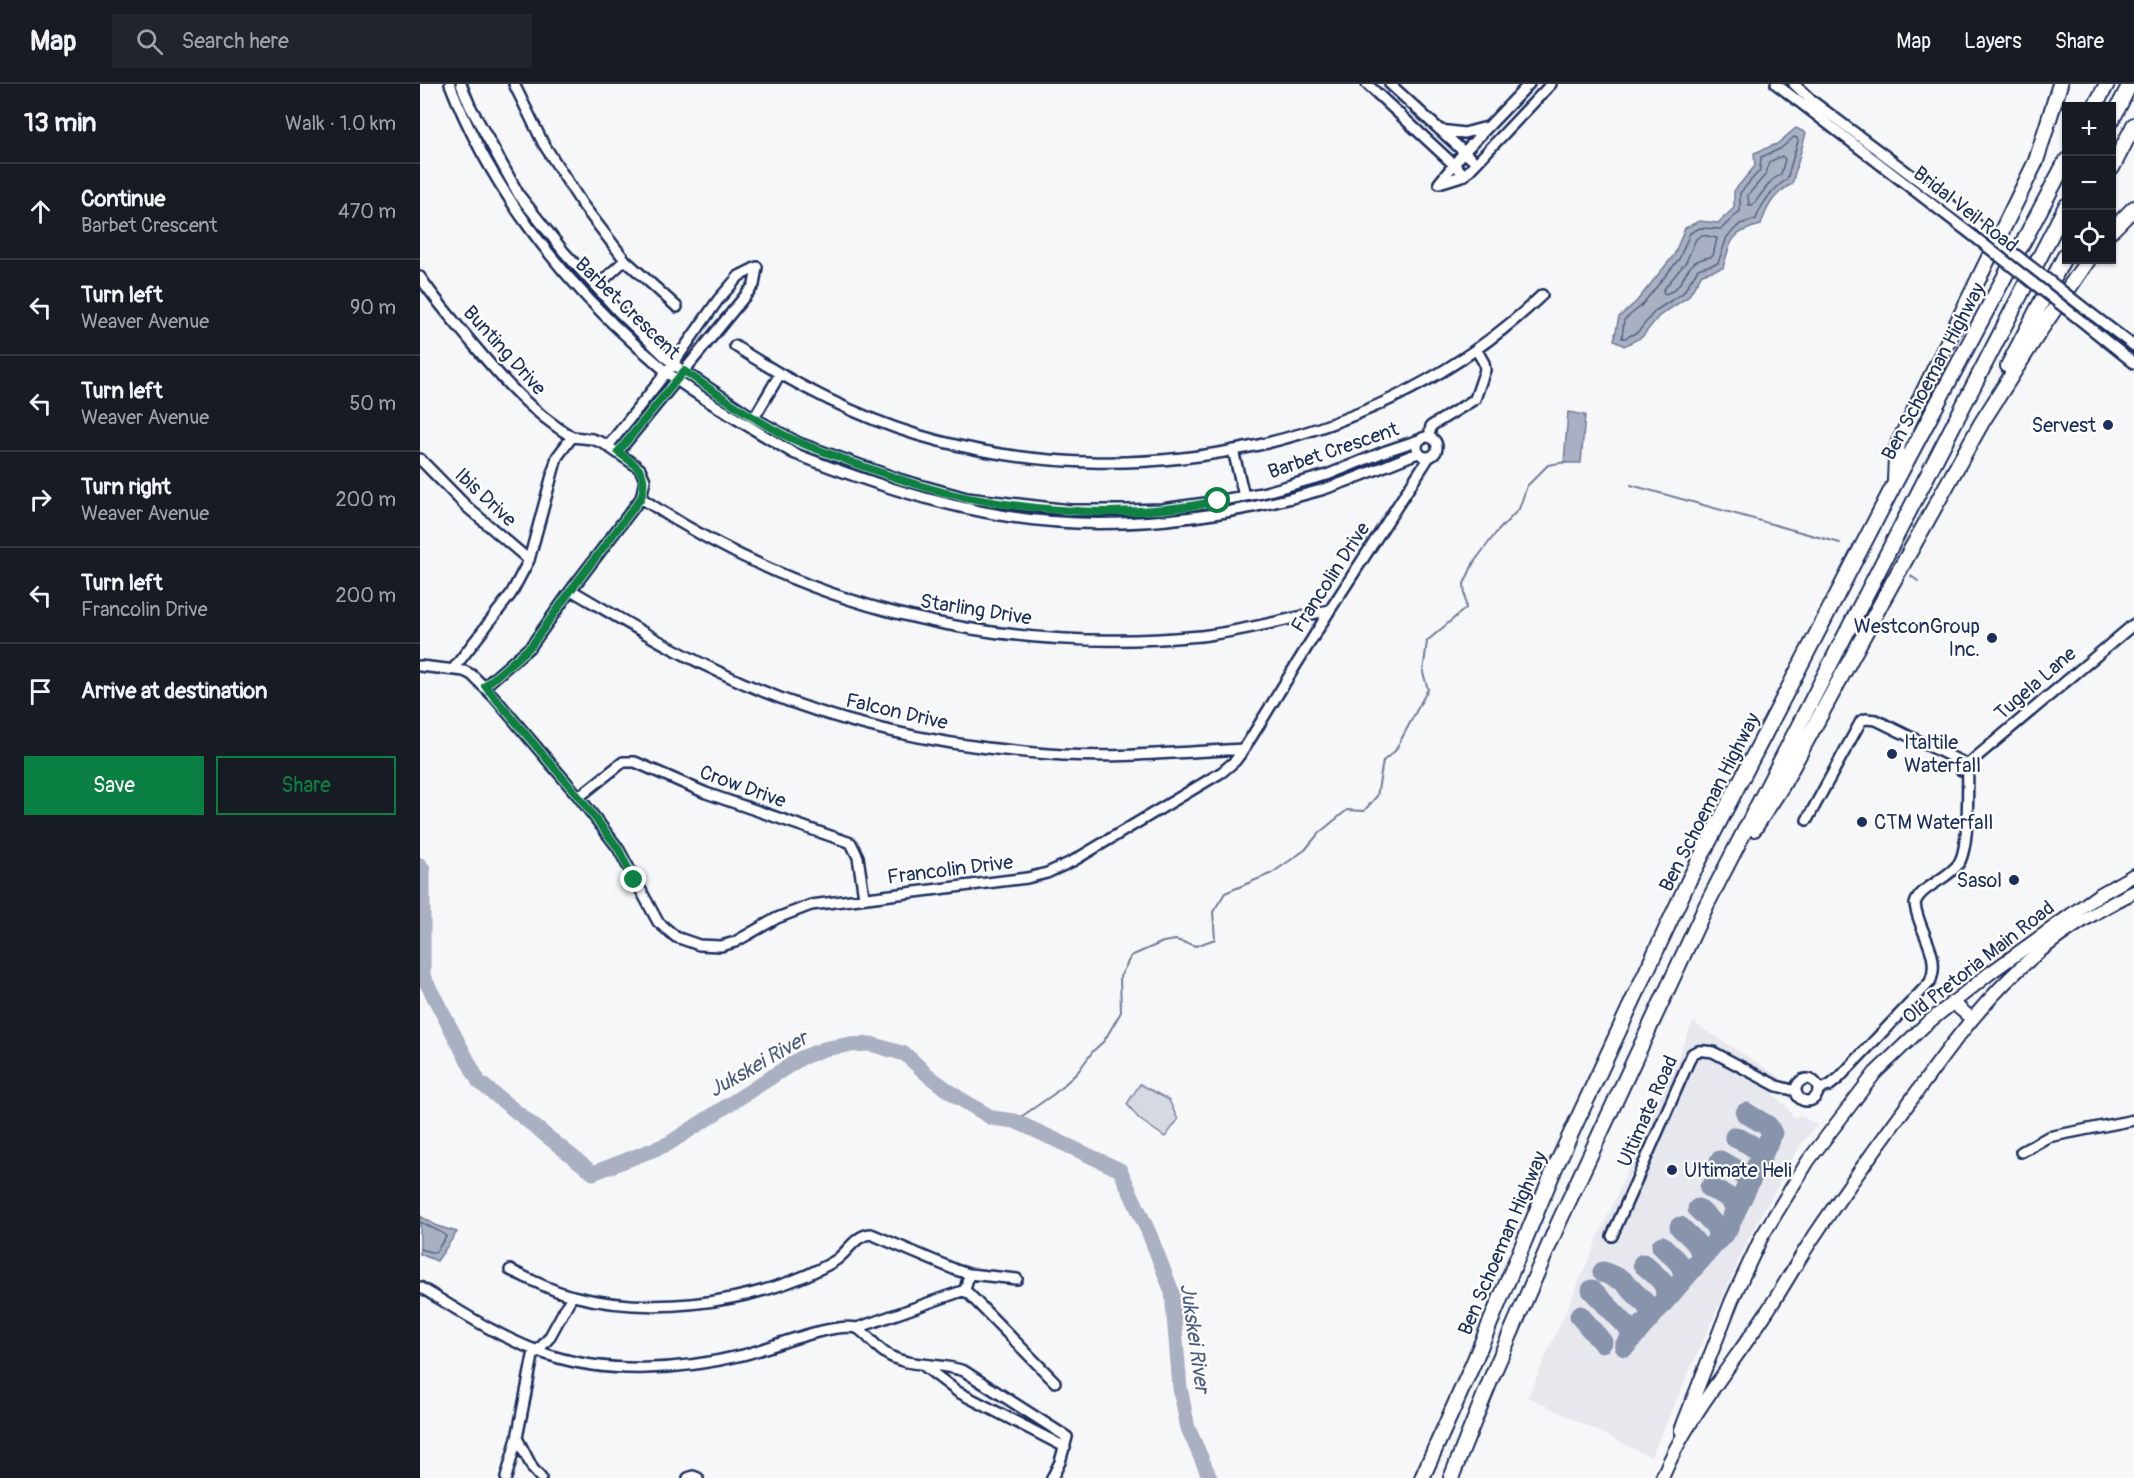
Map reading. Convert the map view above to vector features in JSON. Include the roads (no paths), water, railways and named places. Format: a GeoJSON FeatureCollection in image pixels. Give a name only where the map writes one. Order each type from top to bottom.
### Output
{"type":"FeatureCollection","features":[{"type":"Feature","properties":{"kind":"highway"},"geometry":{"type":"LineString","coordinates":[[1896,483],[1898,444],[2036,161],[2060,84]]}},
{"type":"Feature","properties":{"kind":"highway"},"geometry":{"type":"LineString","coordinates":[[2098,102],[2107,84]]}},
{"type":"Feature","properties":{"kind":"highway"},"geometry":{"type":"LineString","coordinates":[[2116,112],[2130,84]]}},
{"type":"Feature","properties":{"kind":"highway"},"geometry":{"type":"LineString","coordinates":[[2116,160],[2134,125]]}},
{"type":"Feature","properties":{"kind":"highway","name":"Ben Schoeman Highway"},"geometry":{"type":"LineString","coordinates":[[1422,1478],[1473,1364],[1554,1170],[1689,880],[2062,170]]}},
{"type":"Feature","properties":{"kind":"highway"},"geometry":{"type":"LineString","coordinates":[[2116,226],[2134,208]]}},
{"type":"Feature","properties":{"kind":"highway"},"geometry":{"type":"LineString","coordinates":[[1451,1478],[1559,1222],[1707,904],[2065,210]]}},
{"type":"Feature","properties":{"kind":"highway"},"geometry":{"type":"LineString","coordinates":[[1707,904],[1782,786],[1959,463],[2062,264]]}},
{"type":"Feature","properties":{"kind":"highway"},"geometry":{"type":"LineString","coordinates":[[1959,463],[2021,361],[2085,264]]}},
{"type":"Feature","properties":{"kind":"main road","name":"Old Pretoria Main Road"},"geometry":{"type":"LineString","coordinates":[[1678,1443],[1683,1424],[1732,1300],[1761,1238],[1808,1161],[1875,1073],[1952,1002],[2090,901],[2134,875]]}},
{"type":"Feature","properties":{"kind":"main road","name":"Old Pretoria Main Road"},"geometry":{"type":"LineString","coordinates":[[1662,1478],[1678,1443],[1809,1244],[1900,1115],[1972,1019],[2012,976],[2049,945],[2097,912],[2134,892]]}},
{"type":"Feature","properties":{"kind":"main road"},"geometry":{"type":"LineString","coordinates":[[1952,1002],[1972,1019]]}},
{"type":"Feature","properties":{"kind":"street","name":"Barbet Crescent"},"geometry":{"type":"LineString","coordinates":[[450,84],[485,159],[509,198],[568,277],[615,326],[670,367],[684,371],[754,418],[799,442],[902,480],[968,498],[1012,504],[1070,510],[1162,509],[1244,496],[1327,475],[1424,438]]}},
{"type":"Feature","properties":{"kind":"street","name":"Barbet Crescent"},"geometry":{"type":"LineString","coordinates":[[461,84],[470,106],[519,195],[564,252],[670,367],[676,380],[793,453],[899,492],[1007,516],[1096,523],[1152,521],[1220,513],[1282,500],[1323,489],[1418,453]]}},
{"type":"Feature","properties":{"kind":"street"},"geometry":{"type":"LineString","coordinates":[[514,84],[543,143],[582,204],[626,260],[677,307]]}},
{"type":"Feature","properties":{"kind":"street"},"geometry":{"type":"LineString","coordinates":[[1367,84],[1465,175]]}},
{"type":"Feature","properties":{"kind":"street"},"geometry":{"type":"LineString","coordinates":[[1390,84],[1476,163]]}},
{"type":"Feature","properties":{"kind":"street"},"geometry":{"type":"LineString","coordinates":[[1529,84],[1464,152],[1439,183],[1465,175],[1551,84]]}},
{"type":"Feature","properties":{"kind":"street","name":"Bridal Veil Road"},"geometry":{"type":"LineString","coordinates":[[1776,84],[2134,363]]}},
{"type":"Feature","properties":{"kind":"street","name":"Bridal Veil Road"},"geometry":{"type":"LineString","coordinates":[[1794,84],[1811,100],[2134,346]]}},
{"type":"Feature","properties":{"kind":"street"},"geometry":{"type":"LineString","coordinates":[[1440,130],[1464,133],[1489,127]]}},
{"type":"Feature","properties":{"kind":"street"},"geometry":{"type":"LineString","coordinates":[[485,159],[496,154]]}},
{"type":"Feature","properties":{"kind":"street"},"geometry":{"type":"LineString","coordinates":[[555,260],[564,252]]}},
{"type":"Feature","properties":{"kind":"street"},"geometry":{"type":"LineString","coordinates":[[596,287],[626,260]]}},
{"type":"Feature","properties":{"kind":"street"},"geometry":{"type":"LineString","coordinates":[[608,446],[670,367],[718,300],[739,276],[757,267],[754,285],[618,452]]}},
{"type":"Feature","properties":{"kind":"street","name":"Bunting Drive"},"geometry":{"type":"LineString","coordinates":[[420,278],[433,297],[499,376],[530,407],[572,437]]}},
{"type":"Feature","properties":{"kind":"street"},"geometry":{"type":"LineString","coordinates":[[735,346],[780,374],[847,409],[938,441],[1015,456],[1070,462],[1120,463],[1170,460],[1272,442],[1368,410],[1416,387],[1476,349],[1542,295]]}},
{"type":"Feature","properties":{"kind":"street"},"geometry":{"type":"LineString","coordinates":[[1424,438],[1435,440],[1438,446],[1436,452],[1429,457],[1418,453],[1417,446],[1431,426],[1475,399],[1485,370],[1484,363],[1476,349]]}},
{"type":"Feature","properties":{"kind":"street"},"geometry":{"type":"LineString","coordinates":[[754,418],[780,374]]}},
{"type":"Feature","properties":{"kind":"street"},"geometry":{"type":"LineString","coordinates":[[454,668],[512,594],[529,560],[557,457],[572,437],[592,440],[608,446],[640,469],[645,480],[641,498],[531,646],[485,686]]}},
{"type":"Feature","properties":{"kind":"street"},"geometry":{"type":"LineString","coordinates":[[793,453],[799,442]]}},
{"type":"Feature","properties":{"kind":"street"},"geometry":{"type":"LineString","coordinates":[[1233,450],[1244,496]]}},
{"type":"Feature","properties":{"kind":"street","name":"Francolin Drive"},"geometry":{"type":"LineString","coordinates":[[420,666],[454,668],[472,675],[485,686],[579,797],[618,848],[658,922],[676,937],[686,941],[722,946],[735,942],[777,918],[811,905],[1028,878],[1047,873],[1073,861],[1222,772],[1235,762],[1244,749],[1429,457]]}},
{"type":"Feature","properties":{"kind":"street","name":"Ibis Drive"},"geometry":{"type":"LineString","coordinates":[[420,459],[467,507],[529,560]]}},
{"type":"Feature","properties":{"kind":"street"},"geometry":{"type":"LineString","coordinates":[[899,492],[902,480]]}},
{"type":"Feature","properties":{"kind":"street","name":"Starling Drive"},"geometry":{"type":"LineString","coordinates":[[641,498],[678,522],[762,566],[810,587],[884,610],[965,628],[1029,637],[1138,640],[1203,635],[1330,610]]}},
{"type":"Feature","properties":{"kind":"street"},"geometry":{"type":"LineString","coordinates":[[1218,501],[1220,513]]}},
{"type":"Feature","properties":{"kind":"street"},"geometry":{"type":"LineString","coordinates":[[1007,516],[1012,504]]}},
{"type":"Feature","properties":{"kind":"street"},"geometry":{"type":"LineString","coordinates":[[1096,523],[1098,510]]}},
{"type":"Feature","properties":{"kind":"street","name":"Falcon Drive"},"geometry":{"type":"LineString","coordinates":[[571,590],[658,642],[754,688],[840,717],[909,735],[1018,751],[1064,755],[1111,756],[1244,749]]}},
{"type":"Feature","properties":{"kind":"street","name":"Tugela Lane"},"geometry":{"type":"LineString","coordinates":[[1964,767],[2134,624]]}},
{"type":"Feature","properties":{"kind":"street"},"geometry":{"type":"LineString","coordinates":[[1807,820],[1862,721],[1866,719],[1876,720],[1964,767],[1965,841],[1961,859],[1954,870],[1920,895],[1915,904],[1933,957],[1933,974],[1930,982],[1839,1078],[1829,1086],[1819,1089]]}},
{"type":"Feature","properties":{"kind":"street","name":"Crow Drive"},"geometry":{"type":"LineString","coordinates":[[579,797],[623,762],[635,762],[706,793],[851,843],[858,857],[864,897]]}},
{"type":"Feature","properties":{"kind":"street","name":"Ultimate Road"},"geometry":{"type":"LineString","coordinates":[[1612,1236],[1695,1051],[1713,1052],[1777,1086],[1796,1091]]}},
{"type":"Feature","properties":{"kind":"street"},"geometry":{"type":"LineString","coordinates":[[1807,1079],[1816,1083],[1819,1089],[1817,1096],[1809,1101],[1802,1100],[1796,1091],[1798,1084],[1807,1079]]}},
{"type":"Feature","properties":{"kind":"street"},"geometry":{"type":"LineString","coordinates":[[2021,1152],[2048,1137],[2134,1120]]}},
{"type":"Feature","properties":{"kind":"street"},"geometry":{"type":"LineString","coordinates":[[510,1270],[572,1296],[619,1303],[684,1304],[731,1298],[785,1283],[827,1266],[847,1251],[860,1237],[871,1234],[941,1265],[969,1274],[1017,1279]]}},
{"type":"Feature","properties":{"kind":"street"},"geometry":{"type":"LineString","coordinates":[[965,1290],[969,1274]]}},
{"type":"Feature","properties":{"kind":"street"},"geometry":{"type":"LineString","coordinates":[[420,1287],[468,1316],[537,1351],[568,1360],[608,1366],[674,1367],[735,1357],[832,1328],[857,1328],[965,1290]]}},
{"type":"Feature","properties":{"kind":"street"},"geometry":{"type":"LineString","coordinates":[[965,1290],[1054,1382]]}},
{"type":"Feature","properties":{"kind":"street"},"geometry":{"type":"LineString","coordinates":[[506,1478],[517,1438],[531,1362],[549,1338],[572,1296]]}},
{"type":"Feature","properties":{"kind":"street"},"geometry":{"type":"LineString","coordinates":[[857,1328],[888,1356],[924,1366],[952,1367],[964,1371],[1066,1442]]}},
{"type":"Feature","properties":{"kind":"street"},"geometry":{"type":"LineString","coordinates":[[924,1366],[951,1388],[1066,1442]]}},
{"type":"Feature","properties":{"kind":"street"},"geometry":{"type":"LineString","coordinates":[[979,1402],[988,1387]]}},
{"type":"Feature","properties":{"kind":"street"},"geometry":{"type":"LineString","coordinates":[[517,1438],[533,1469],[541,1478]]}},
{"type":"Feature","properties":{"kind":"street"},"geometry":{"type":"LineString","coordinates":[[1052,1478],[1066,1442]]}},
{"type":"Feature","properties":{"kind":"street"},"geometry":{"type":"LineString","coordinates":[[688,1478],[698,1478]]}},
{"type":"Feature","properties":{"kind":"water"},"geometry":{"type":"Polygon","coordinates":[[[1796,128],[1806,133],[1792,184],[1772,201],[1761,225],[1738,234],[1731,244],[1723,268],[1702,274],[1688,297],[1659,316],[1642,337],[1624,346],[1614,340],[1619,317],[1636,302],[1674,255],[1685,228],[1699,221],[1718,223],[1734,208],[1734,191],[1755,166],[1754,153],[1777,144],[1796,128]]]}},
{"type":"Feature","properties":{"kind":"water"},"geometry":{"type":"Polygon","coordinates":[[[1568,412],[1585,415],[1581,463],[1564,463],[1568,412]]]}},
{"type":"Feature","properties":{"kind":"water"},"geometry":{"type":"Polygon","coordinates":[[[420,1216],[437,1226],[457,1232],[437,1261],[420,1254],[420,1216]]]}},
{"type":"Feature","properties":{"kind":"waterway"},"geometry":{"type":"LineString","coordinates":[[1015,1121],[1054,1094],[1077,1073],[1093,1051],[1104,1041],[1121,1012],[1120,977],[1131,956],[1163,942],[1176,940],[1196,946],[1215,939],[1213,912],[1225,893],[1272,873],[1305,850],[1319,833],[1347,810],[1364,811],[1377,796],[1383,761],[1395,751],[1428,689],[1423,673],[1427,641],[1466,608],[1464,584],[1474,562],[1496,533],[1519,509],[1527,486],[1548,465],[1566,462]]}},
{"type":"Feature","properties":{"kind":"waterway"},"geometry":{"type":"LineString","coordinates":[[1631,485],[1840,543]]}},
{"type":"Feature","properties":{"kind":"waterway"},"geometry":{"type":"LineString","coordinates":[[1911,576],[1918,581]]}},
{"type":"Feature","properties":{"kind":"waterway","name":"Jukskei River"},"geometry":{"type":"LineString","coordinates":[[420,865],[423,869],[423,976],[479,1082],[593,1173],[668,1144],[801,1058],[824,1049],[871,1044],[905,1054],[930,1077],[992,1118],[1015,1121],[1120,1170],[1149,1233],[1172,1292],[1180,1388],[1188,1428],[1210,1478]]}},
{"type":"Feature","properties":{"kind":"place","name":"Servest"},"geometry":{"type":"Point","coordinates":[2108,425]}},
{"type":"Feature","properties":{"kind":"place","name":"WestconGroup Inc."},"geometry":{"type":"Point","coordinates":[1992,638]}},
{"type":"Feature","properties":{"kind":"place","name":"Italtile Waterfall"},"geometry":{"type":"Point","coordinates":[1892,754]}},
{"type":"Feature","properties":{"kind":"place","name":"CTM Waterfall"},"geometry":{"type":"Point","coordinates":[1862,822]}},
{"type":"Feature","properties":{"kind":"place","name":"Sasol"},"geometry":{"type":"Point","coordinates":[2014,880]}},
{"type":"Feature","properties":{"kind":"place","name":"Ultimate Heli"},"geometry":{"type":"Point","coordinates":[1672,1170]}}]}
